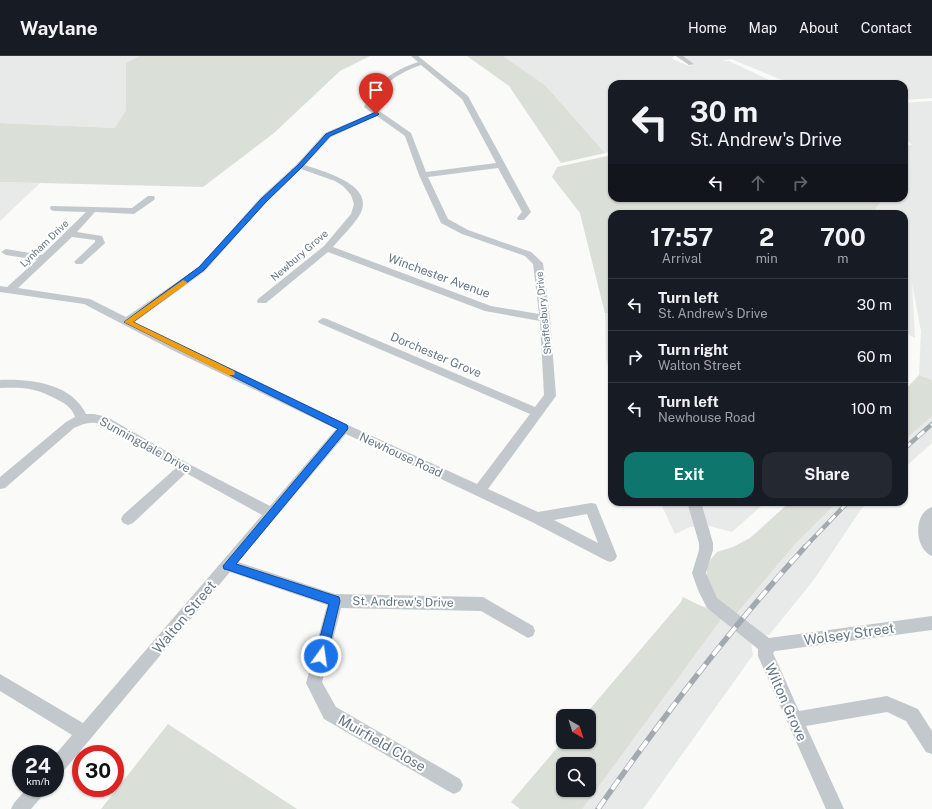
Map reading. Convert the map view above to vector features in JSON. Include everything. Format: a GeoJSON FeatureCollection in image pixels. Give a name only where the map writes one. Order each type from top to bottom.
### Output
{"type":"FeatureCollection","features":[{"type":"Feature","properties":{"kind":"street"},"geometry":{"type":"LineString","coordinates":[[414,56],[465,98],[527,212],[521,218]]}},
{"type":"Feature","properties":{"kind":"street"},"geometry":{"type":"LineString","coordinates":[[679,56],[691,64]]}},
{"type":"Feature","properties":{"kind":"street"},"geometry":{"type":"LineString","coordinates":[[128,322],[202,268],[263,200],[300,166],[328,135],[376,114],[368,107],[372,95],[388,77],[402,69],[422,63]]}},
{"type":"Feature","properties":{"kind":"street","name":"Shaftesbury Drive"},"geometry":{"type":"LineString","coordinates":[[376,114],[408,135],[423,175],[444,221],[466,232],[528,254],[538,262],[545,318],[550,396],[479,492]]}},
{"type":"Feature","properties":{"kind":"street"},"geometry":{"type":"LineString","coordinates":[[423,175],[501,165]]}},
{"type":"Feature","properties":{"kind":"street","name":"Newbury Grove"},"geometry":{"type":"LineString","coordinates":[[262,301],[327,248],[354,215],[357,199],[352,188],[338,179],[300,166]]}},
{"type":"Feature","properties":{"kind":"street"},"geometry":{"type":"LineString","coordinates":[[54,208],[134,211],[151,198]]}},
{"type":"Feature","properties":{"kind":"street","name":"Lynham Drive"},"geometry":{"type":"LineString","coordinates":[[5,290],[44,258],[70,234],[92,210]]}},
{"type":"Feature","properties":{"kind":"street"},"geometry":{"type":"LineString","coordinates":[[70,234],[100,238],[100,243],[79,262]]}},
{"type":"Feature","properties":{"kind":"street","name":"Winchester Avenue"},"geometry":{"type":"LineString","coordinates":[[327,248],[489,309],[545,318]]}},
{"type":"Feature","properties":{"kind":"street"},"geometry":{"type":"LineString","coordinates":[[6,252],[44,258]]}},
{"type":"Feature","properties":{"kind":"street","name":"Newhouse Road"},"geometry":{"type":"LineString","coordinates":[[5,290],[86,300],[344,428],[537,518],[610,556],[592,508],[537,518]]}},
{"type":"Feature","properties":{"kind":"street","name":"Dorchester Grove"},"geometry":{"type":"LineString","coordinates":[[323,321],[538,413]]}},
{"type":"Feature","properties":{"kind":"street","name":"Sunningdale Drive"},"geometry":{"type":"LineString","coordinates":[[0,384],[26,383],[40,385],[74,404],[82,419],[94,418],[103,420],[185,467],[271,513]]}},
{"type":"Feature","properties":{"kind":"street"},"geometry":{"type":"LineString","coordinates":[[0,484],[70,425],[82,419]]}},
{"type":"Feature","properties":{"kind":"street","name":"Walton Street"},"geometry":{"type":"LineString","coordinates":[[64,758],[344,428]]}},
{"type":"Feature","properties":{"kind":"street"},"geometry":{"type":"LineString","coordinates":[[128,519],[185,467]]}},
{"type":"Feature","properties":{"kind":"street","name":"Wilton Grove"},"geometry":{"type":"LineString","coordinates":[[695,506],[706,543],[706,550],[699,573],[708,597],[712,603],[768,647],[765,651],[766,656],[835,809]]}},
{"type":"Feature","properties":{"kind":"street"},"geometry":{"type":"LineString","coordinates":[[932,512],[927,519],[925,531],[926,538],[932,550]]}},
{"type":"Feature","properties":{"kind":"street","name":"St. Andrew's Drive"},"geometry":{"type":"LineString","coordinates":[[228,566],[335,601],[483,604],[528,631]]}},
{"type":"Feature","properties":{"kind":"street","name":"Muirfield Close"},"geometry":{"type":"LineString","coordinates":[[335,601],[314,684],[330,713],[454,785]]}},
{"type":"Feature","properties":{"kind":"street","name":"Wolsey Street"},"geometry":{"type":"LineString","coordinates":[[768,647],[772,644],[932,623]]}},
{"type":"Feature","properties":{"kind":"street"},"geometry":{"type":"LineString","coordinates":[[0,682],[85,734]]}},
{"type":"Feature","properties":{"kind":"street"},"geometry":{"type":"LineString","coordinates":[[794,720],[887,704],[912,715],[932,746]]}},
{"type":"Feature","properties":{"kind":"street"},"geometry":{"type":"LineString","coordinates":[[20,809],[30,797]]}},
{"type":"Feature","properties":{"kind":"shaded area"},"geometry":{"type":"Polygon","coordinates":[[[0,56],[139,56],[126,63],[126,110],[115,128],[0,123],[0,56]]]}},
{"type":"Feature","properties":{"kind":"shaded area"},"geometry":{"type":"Polygon","coordinates":[[[139,56],[370,56],[340,71],[274,133],[203,187],[0,182],[0,123],[115,128],[126,110],[126,63],[139,56]]]}},
{"type":"Feature","properties":{"kind":"shaded area"},"geometry":{"type":"Polygon","coordinates":[[[467,56],[503,56],[545,85],[605,153],[561,163],[509,86],[467,56]]]}},
{"type":"Feature","properties":{"kind":"shaded area"},"geometry":{"type":"Polygon","coordinates":[[[503,56],[674,56],[672,59],[692,66],[678,56],[932,56],[932,98],[908,100],[908,80],[782,80],[731,59],[722,61],[729,61],[769,80],[608,80],[608,152],[605,153],[545,85],[503,56]]]}},
{"type":"Feature","properties":{"kind":"shaded area"},"geometry":{"type":"Polygon","coordinates":[[[932,101],[932,380],[919,375],[921,331],[912,283],[915,338],[908,334],[908,210],[608,210],[608,366],[606,359],[605,313],[580,213],[617,202],[908,202],[908,146],[912,145],[908,140],[908,103],[932,101]]]}},
{"type":"Feature","properties":{"kind":"shaded area"},"geometry":{"type":"Polygon","coordinates":[[[608,156],[608,202],[880,202],[875,210],[608,210],[608,313],[605,313],[580,213],[552,177],[557,167],[608,156]]]}},
{"type":"Feature","properties":{"kind":"shaded area"},"geometry":{"type":"Polygon","coordinates":[[[0,182],[40,183],[0,221],[0,182]]]}},
{"type":"Feature","properties":{"kind":"shaded area"},"geometry":{"type":"Polygon","coordinates":[[[919,375],[932,380],[932,416],[908,437],[908,387],[919,375]]]}},
{"type":"Feature","properties":{"kind":"shaded area"},"geometry":{"type":"Polygon","coordinates":[[[932,396],[932,443],[908,464],[908,417],[932,396]]]}},
{"type":"Feature","properties":{"kind":"shaded area"},"geometry":{"type":"Polygon","coordinates":[[[662,506],[761,506],[732,532],[705,525],[690,527],[675,534],[662,506]]]}},
{"type":"Feature","properties":{"kind":"shaded area"},"geometry":{"type":"Polygon","coordinates":[[[786,506],[833,506],[795,544],[735,615],[719,602],[707,585],[707,568],[711,559],[717,552],[733,547],[750,538],[786,506]]]}},
{"type":"Feature","properties":{"kind":"shaded area"},"geometry":{"type":"Polygon","coordinates":[[[813,506],[864,506],[813,581],[769,635],[761,634],[719,602],[813,506]]]}},
{"type":"Feature","properties":{"kind":"shaded area"},"geometry":{"type":"Polygon","coordinates":[[[683,597],[709,610],[721,619],[596,790],[596,757],[556,757],[556,797],[591,797],[582,809],[520,809],[511,802],[556,749],[596,749],[596,709],[590,709],[681,602],[683,597]]]}},
{"type":"Feature","properties":{"kind":"shaded area"},"geometry":{"type":"Polygon","coordinates":[[[698,605],[713,609],[750,638],[753,655],[643,809],[546,809],[557,797],[596,797],[596,757],[594,757],[698,605]]]}},
{"type":"Feature","properties":{"kind":"shaded area"},"geometry":{"type":"Polygon","coordinates":[[[168,724],[297,809],[101,809],[110,797],[124,797],[124,780],[168,724]]]}},
{"type":"Feature","properties":{"kind":"railway"},"geometry":{"type":"LineString","coordinates":[[908,445],[932,424]]}},
{"type":"Feature","properties":{"kind":"railway"},"geometry":{"type":"LineString","coordinates":[[804,548],[844,506]]}},
{"type":"Feature","properties":{"kind":"railway"},"geometry":{"type":"LineString","coordinates":[[598,809],[647,741],[723,642],[805,547]]}},
{"type":"Feature","properties":{"kind":"slow traffic"},"geometry":{"type":"LineString","coordinates":[[183,282],[128,322],[231,373]]}},
{"type":"Feature","properties":{"kind":"route"},"geometry":{"type":"LineString","coordinates":[[321,656],[335,601],[228,566],[344,428],[176,347],[128,322],[202,268],[263,200],[300,166],[328,135],[376,114]]}}]}
